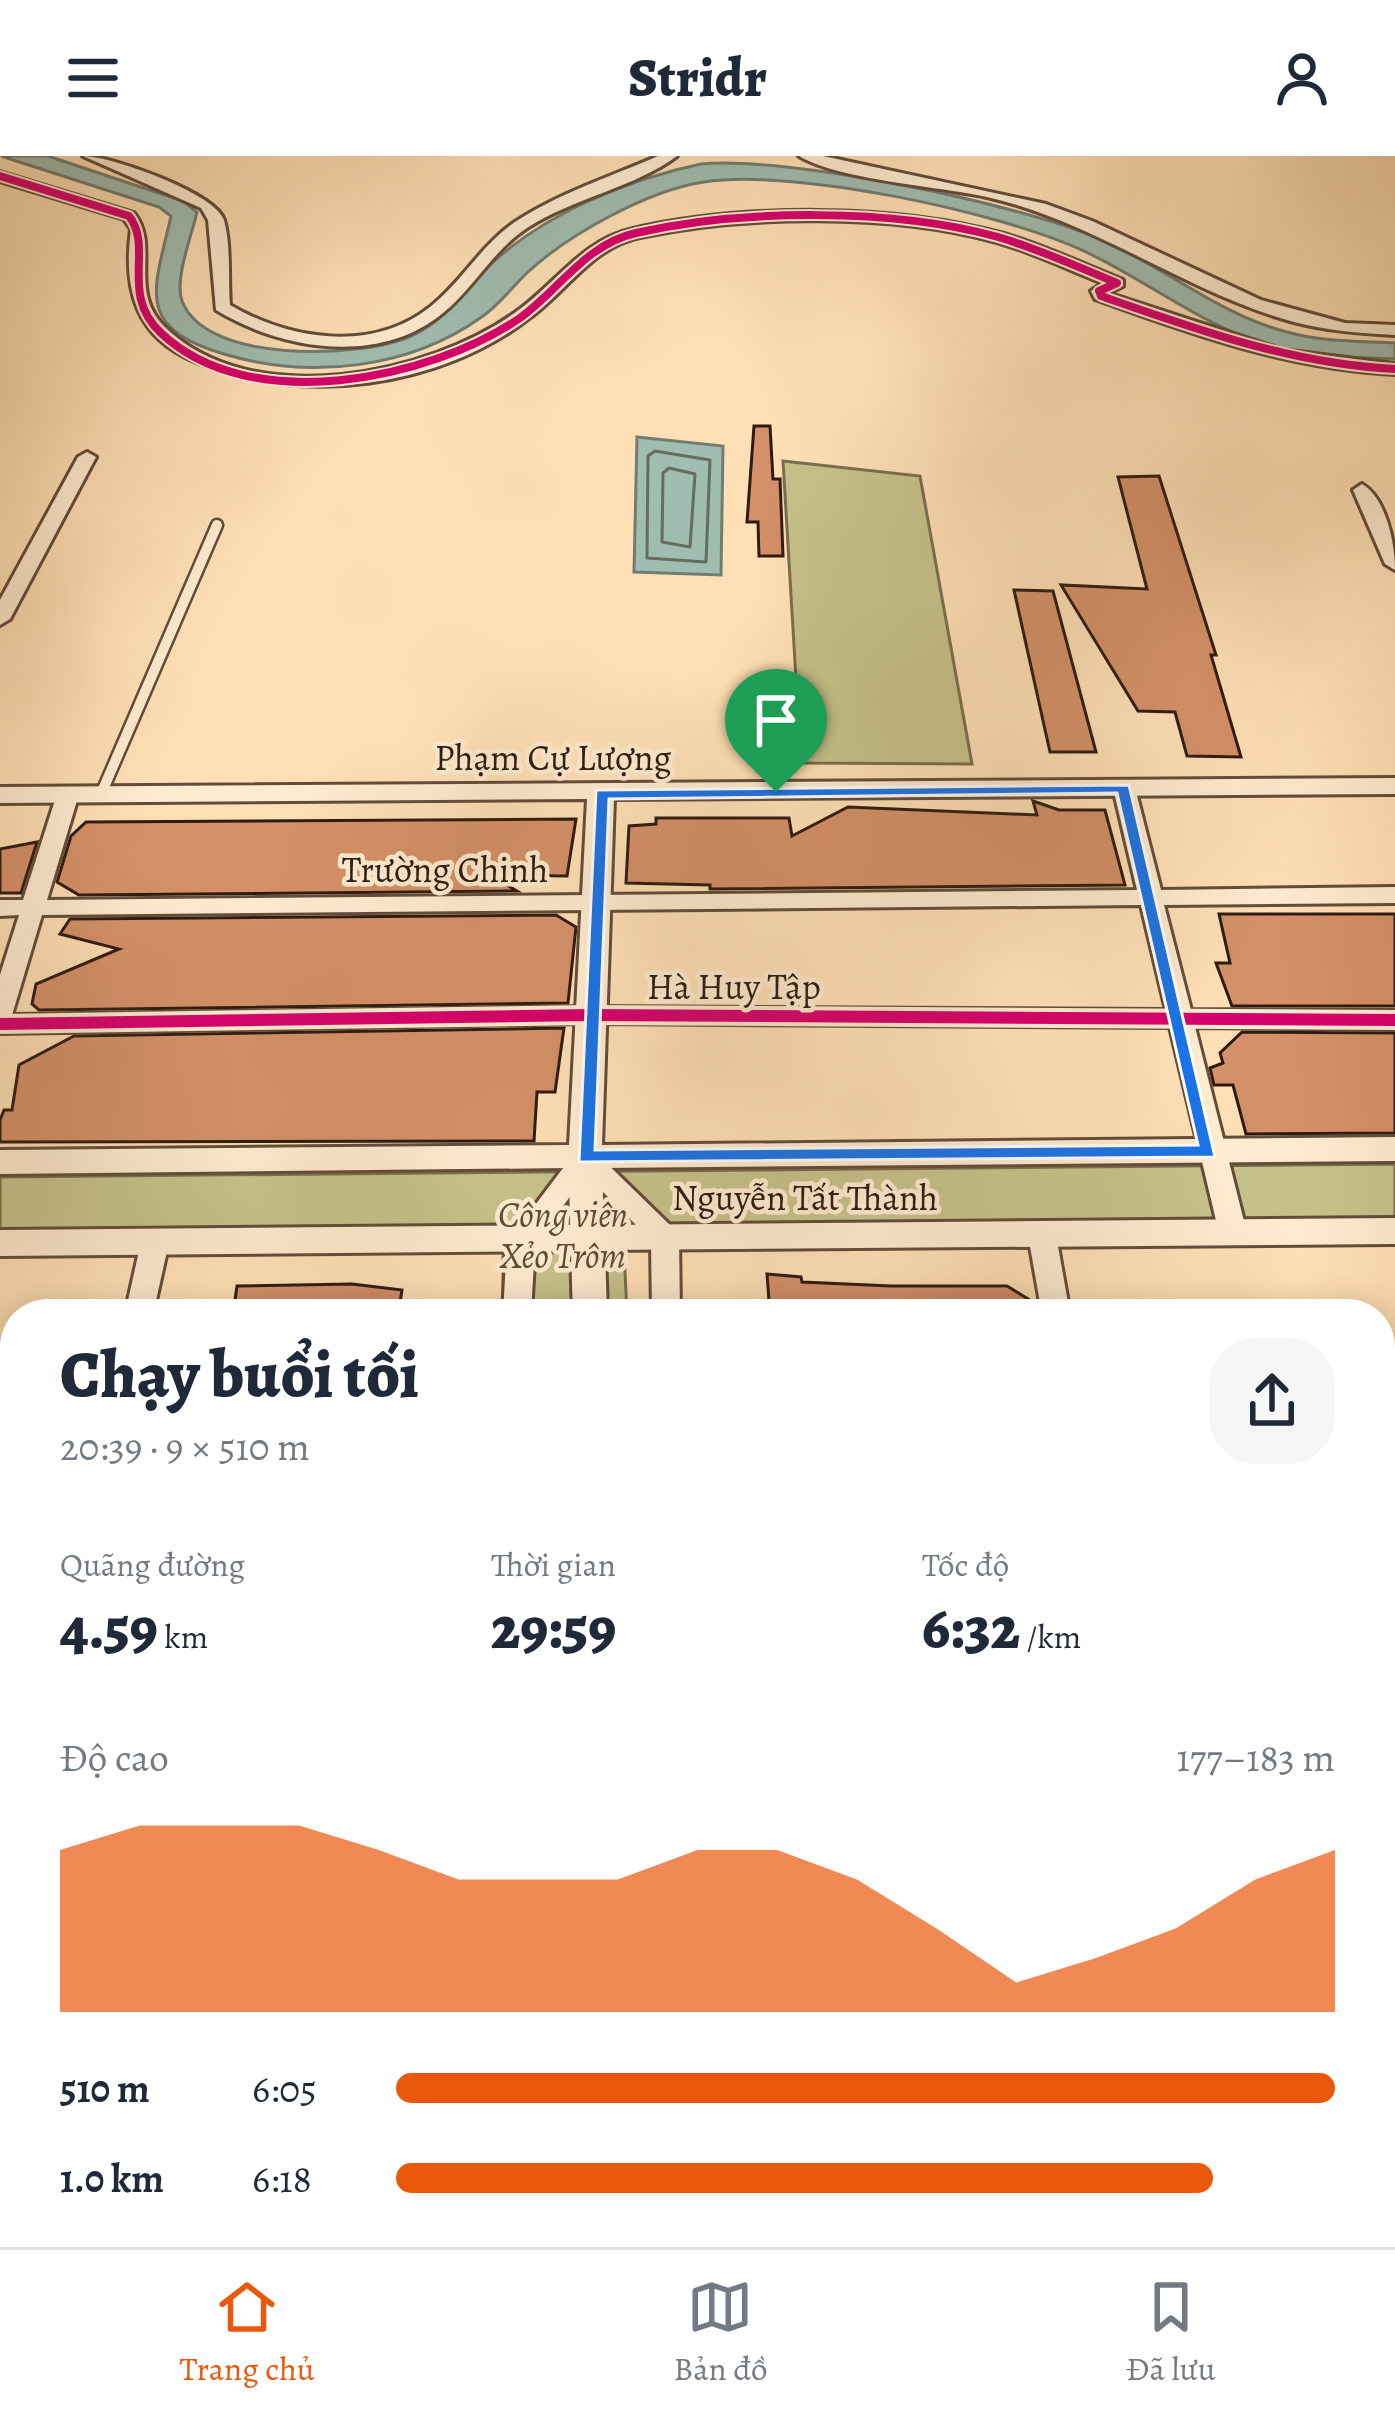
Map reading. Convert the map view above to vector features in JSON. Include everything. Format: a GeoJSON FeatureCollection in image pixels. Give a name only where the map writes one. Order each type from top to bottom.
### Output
{"type":"FeatureCollection","features":[{"type":"Feature","properties":{"kind":"street"},"geometry":{"type":"LineString","coordinates":[[0,163],[21,156]]}},
{"type":"Feature","properties":{"kind":"street"},"geometry":{"type":"LineString","coordinates":[[90,156],[207,205],[216,220],[222,307],[266,330],[330,340],[376,337],[422,321],[526,222],[670,156]]}},
{"type":"Feature","properties":{"kind":"street"},"geometry":{"type":"LineString","coordinates":[[806,156],[1045,208],[1106,230],[1296,321],[1338,330],[1395,329]]}},
{"type":"Feature","properties":{"kind":"street"},"geometry":{"type":"LineString","coordinates":[[0,176],[129,216],[139,229],[132,273],[145,318],[168,342],[212,364],[254,375],[315,381],[414,368],[502,329],[596,252],[625,236],[785,221],[900,224],[986,234],[1117,283],[1099,291],[1101,296],[1278,356],[1395,369]]}},
{"type":"Feature","properties":{"kind":"street"},"geometry":{"type":"LineString","coordinates":[[0,619],[87,457]]}},
{"type":"Feature","properties":{"kind":"street"},"geometry":{"type":"LineString","coordinates":[[1361,490],[1395,564]]}},
{"type":"Feature","properties":{"kind":"street","name":"Phạm Cự Lượng"},"geometry":{"type":"LineString","coordinates":[[0,795],[1395,786]]}},
{"type":"Feature","properties":{"kind":"street"},"geometry":{"type":"LineString","coordinates":[[1124,788],[1154,900],[1209,1152],[1233,1233]]}},
{"type":"Feature","properties":{"kind":"street"},"geometry":{"type":"LineString","coordinates":[[0,1014],[68,794]]}},
{"type":"Feature","properties":{"kind":"street"},"geometry":{"type":"LineString","coordinates":[[590,1299],[585,1157],[601,794]]}},
{"type":"Feature","properties":{"kind":"street","name":"Trường Chinh"},"geometry":{"type":"LineString","coordinates":[[0,908],[1395,895]]}},
{"type":"Feature","properties":{"kind":"street","name":"Hà Huy Tập"},"geometry":{"type":"LineString","coordinates":[[0,1024],[589,1016],[1395,1020]]}},
{"type":"Feature","properties":{"kind":"street","name":"Nguyễn Tất Thành"},"geometry":{"type":"LineString","coordinates":[[0,1162],[1395,1150]]}},
{"type":"Feature","properties":{"kind":"street"},"geometry":{"type":"LineString","coordinates":[[585,1157],[665,1238],[666,1299]]}},
{"type":"Feature","properties":{"kind":"street"},"geometry":{"type":"LineString","coordinates":[[519,1299],[521,1242],[585,1157]]}},
{"type":"Feature","properties":{"kind":"street","name":"Nguyễn Tất Thành"},"geometry":{"type":"LineString","coordinates":[[0,1243],[1395,1231]]}},
{"type":"Feature","properties":{"kind":"street"},"geometry":{"type":"LineString","coordinates":[[1042,1234],[1053,1299]]}},
{"type":"Feature","properties":{"kind":"street"},"geometry":{"type":"LineString","coordinates":[[142,1299],[155,1242]]}},
{"type":"Feature","properties":{"kind":"lane"},"geometry":{"type":"LineString","coordinates":[[101,794],[217,525]]}},
{"type":"Feature","properties":{"kind":"green space"},"geometry":{"type":"Polygon","coordinates":[[[783,461],[920,476],[972,764],[801,763],[783,461]]]}},
{"type":"Feature","properties":{"kind":"green space","name":"Công viên Xẻo Trôm"},"geometry":{"type":"Polygon","coordinates":[[[1395,1164],[1395,1241],[624,1250],[626,1299],[503,1299],[503,1250],[0,1254],[0,1177],[1395,1164]]]}},
{"type":"Feature","properties":{"kind":"water"},"geometry":{"type":"Polygon","coordinates":[[[1,156],[48,156],[183,201],[197,212],[182,269],[182,301],[197,321],[220,336],[251,346],[321,351],[409,337],[444,314],[512,247],[562,215],[617,189],[673,171],[701,164],[740,163],[902,185],[1063,225],[1123,250],[1262,324],[1314,338],[1395,343],[1395,359],[1316,355],[1269,346],[1221,327],[1084,251],[1002,222],[842,187],[743,179],[682,187],[611,216],[545,258],[483,316],[424,348],[358,365],[257,362],[195,343],[175,332],[163,318],[157,286],[171,216],[159,207],[1,156]]]}},
{"type":"Feature","properties":{"kind":"water"},"geometry":{"type":"Polygon","coordinates":[[[637,437],[723,446],[721,575],[634,572],[637,437]]]}},
{"type":"Feature","properties":{"kind":"building"},"geometry":{"type":"Polygon","coordinates":[[[754,426],[770,426],[773,479],[780,479],[783,556],[759,556],[758,522],[747,522],[754,426]]]}},
{"type":"Feature","properties":{"kind":"building"},"geometry":{"type":"Polygon","coordinates":[[[1159,476],[1216,655],[1211,655],[1241,757],[1187,756],[1175,712],[1138,711],[1061,585],[1147,589],[1118,477],[1159,476]]]}},
{"type":"Feature","properties":{"kind":"building"},"geometry":{"type":"Polygon","coordinates":[[[1014,590],[1053,591],[1096,752],[1050,752],[1014,590]]]}},
{"type":"Feature","properties":{"kind":"building"},"geometry":{"type":"Polygon","coordinates":[[[1033,801],[1059,810],[1105,810],[1125,885],[710,889],[710,885],[626,883],[629,826],[656,824],[656,818],[789,818],[792,836],[848,807],[1037,815],[1033,801]]]}},
{"type":"Feature","properties":{"kind":"building"},"geometry":{"type":"Polygon","coordinates":[[[576,819],[567,876],[490,875],[517,891],[79,895],[57,882],[71,836],[86,822],[576,819]]]}},
{"type":"Feature","properties":{"kind":"building"},"geometry":{"type":"Polygon","coordinates":[[[37,842],[21,893],[0,893],[0,849],[37,842]]]}},
{"type":"Feature","properties":{"kind":"building"},"geometry":{"type":"Polygon","coordinates":[[[1219,914],[1395,914],[1395,1006],[1232,1006],[1216,963],[1230,963],[1219,914]]]}},
{"type":"Feature","properties":{"kind":"building"},"geometry":{"type":"Polygon","coordinates":[[[556,915],[576,927],[568,1003],[39,1010],[32,1004],[36,984],[119,949],[60,934],[70,919],[556,915]]]}},
{"type":"Feature","properties":{"kind":"building"},"geometry":{"type":"Polygon","coordinates":[[[564,1028],[555,1092],[537,1092],[534,1141],[0,1142],[0,1120],[4,1110],[12,1110],[19,1065],[74,1036],[564,1028]]]}},
{"type":"Feature","properties":{"kind":"building"},"geometry":{"type":"Polygon","coordinates":[[[1242,1032],[1395,1033],[1395,1133],[1246,1134],[1233,1085],[1214,1085],[1210,1068],[1223,1063],[1220,1053],[1242,1032]]]}},
{"type":"Feature","properties":{"kind":"building"},"geometry":{"type":"Polygon","coordinates":[[[767,1274],[801,1277],[802,1282],[1007,1286],[1028,1299],[769,1299],[767,1274]]]}},
{"type":"Feature","properties":{"kind":"building"},"geometry":{"type":"Polygon","coordinates":[[[352,1284],[402,1290],[400,1299],[235,1299],[237,1286],[352,1284]]]}},
{"type":"Feature","properties":{"kind":"cycle path"},"geometry":{"type":"LineString","coordinates":[[0,176],[129,216],[139,229],[135,271],[148,319],[195,356],[233,371],[275,379],[364,377],[452,355],[525,314],[589,256],[634,233],[716,222],[816,218],[916,223],[997,237],[1117,283],[1099,291],[1101,296],[1209,334],[1319,362],[1395,369]]}},
{"type":"Feature","properties":{"kind":"cycle path"},"geometry":{"type":"LineString","coordinates":[[0,1024],[589,1015],[1395,1020]]}},
{"type":"Feature","properties":{"kind":"route"},"geometry":{"type":"LineString","coordinates":[[1124,788],[1154,900],[1209,1152],[585,1157],[601,794],[776,792],[1124,788]]}}]}
